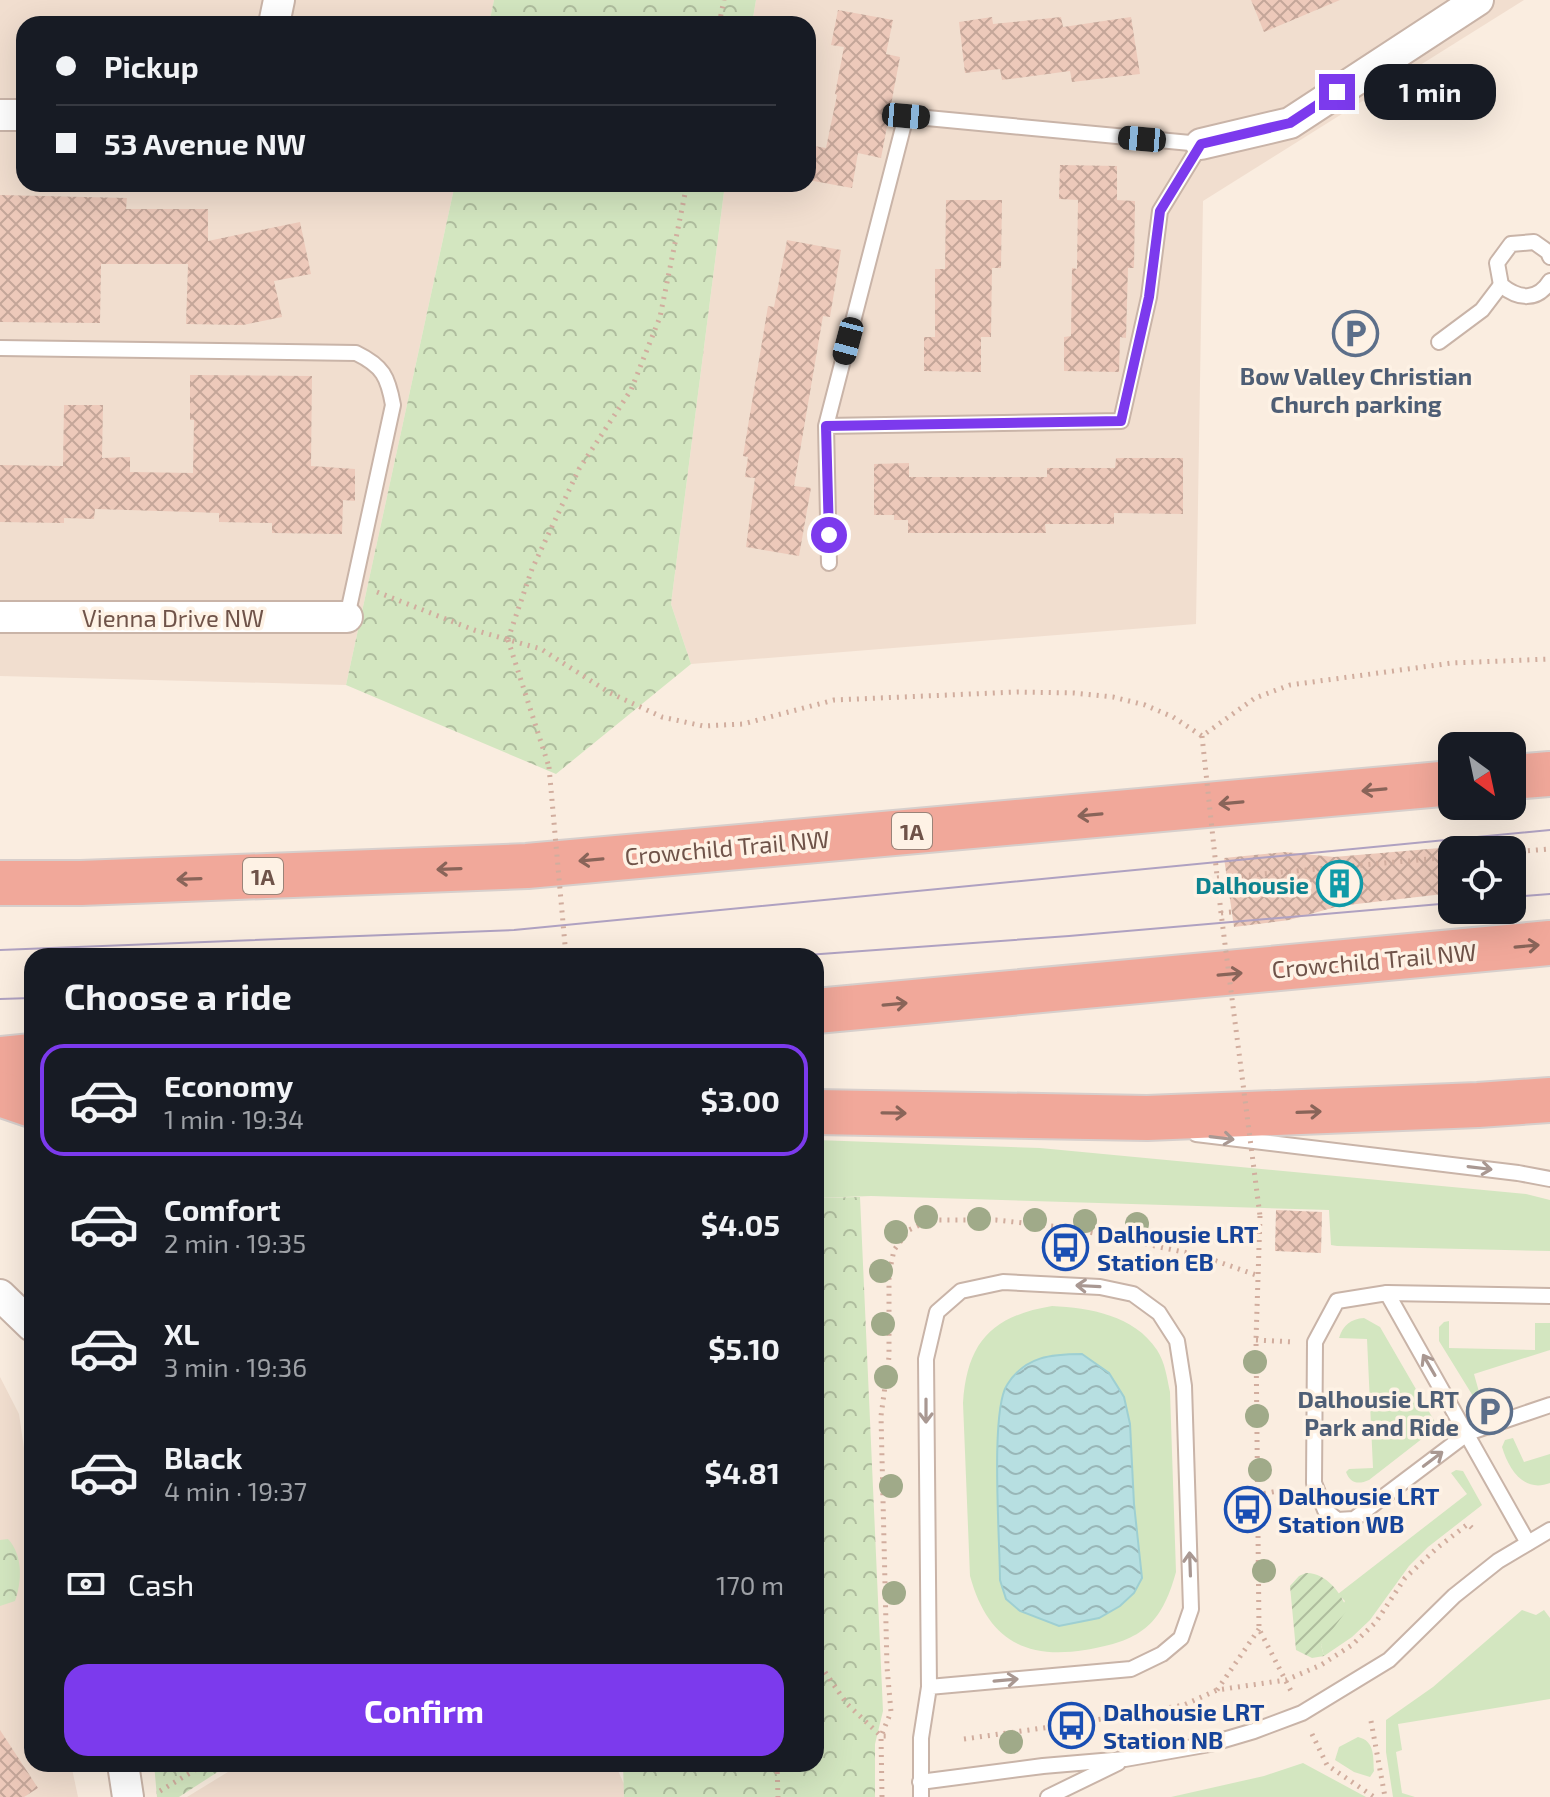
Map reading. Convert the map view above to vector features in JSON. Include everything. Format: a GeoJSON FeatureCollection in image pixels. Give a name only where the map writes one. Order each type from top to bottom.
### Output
{"type":"FeatureCollection","features":[{"type":"Feature","properties":{"kind":"highway"},"geometry":{"type":"LineString","coordinates":[[1526,776],[1550,774]]}},
{"type":"Feature","properties":{"kind":"highway","name":"Crowchild Trail NW"},"geometry":{"type":"LineString","coordinates":[[0,883],[81,883],[527,866],[1438,784]]}},
{"type":"Feature","properties":{"kind":"highway","name":"Crowchild Trail NW"},"geometry":{"type":"LineString","coordinates":[[824,1010],[1550,943]]}},
{"type":"Feature","properties":{"kind":"highway"},"geometry":{"type":"LineString","coordinates":[[0,1059],[24,1057]]}},
{"type":"Feature","properties":{"kind":"highway"},"geometry":{"type":"LineString","coordinates":[[0,1094],[24,1102]]}},
{"type":"Feature","properties":{"kind":"highway"},"geometry":{"type":"LineString","coordinates":[[824,1112],[1147,1118],[1550,1100]]}},
{"type":"Feature","properties":{"kind":"street"},"geometry":{"type":"LineString","coordinates":[[1201,144],[1290,123],[1478,0]]}},
{"type":"Feature","properties":{"kind":"street","name":"Vienna Drive NW"},"geometry":{"type":"LineString","coordinates":[[0,617],[350,604]]}},
{"type":"Feature","properties":{"kind":"street"},"geometry":{"type":"LineString","coordinates":[[0,1295],[24,1318]]}},
{"type":"Feature","properties":{"kind":"street"},"geometry":{"type":"LineString","coordinates":[[124,1772],[128,1797]]}},
{"type":"Feature","properties":{"kind":"lane"},"geometry":{"type":"LineString","coordinates":[[826,426],[1121,421],[1149,297],[1160,211],[1201,144],[906,116],[826,426],[829,563]]}},
{"type":"Feature","properties":{"kind":"lane"},"geometry":{"type":"LineString","coordinates":[[1550,257],[1534,242],[1511,244],[1497,263],[1501,285],[1516,297],[1534,296],[1550,285]]}},
{"type":"Feature","properties":{"kind":"lane"},"geometry":{"type":"LineString","coordinates":[[1439,342],[1482,310],[1501,285]]}},
{"type":"Feature","properties":{"kind":"lane"},"geometry":{"type":"LineString","coordinates":[[0,348],[356,353],[373,361],[388,380],[393,405],[350,604]]}},
{"type":"Feature","properties":{"kind":"lane"},"geometry":{"type":"LineString","coordinates":[[1147,1118],[1202,1136],[1550,1179]]}},
{"type":"Feature","properties":{"kind":"lane"},"geometry":{"type":"LineString","coordinates":[[929,1687],[1131,1669],[1162,1654],[1181,1638],[1191,1609],[1184,1386],[1177,1341],[1159,1313],[1133,1294],[1100,1287],[1003,1282],[961,1291],[937,1312],[926,1359],[929,1687],[921,1738],[920,1790],[1043,1766],[1125,1759],[1210,1744],[1302,1713],[1389,1660],[1454,1596],[1498,1561],[1550,1530]]}},
{"type":"Feature","properties":{"kind":"lane"},"geometry":{"type":"LineString","coordinates":[[1550,1296],[1387,1293],[1337,1301],[1315,1342],[1314,1483],[1325,1510],[1337,1520],[1354,1519],[1468,1433],[1550,1405]]}},
{"type":"Feature","properties":{"kind":"lane"},"geometry":{"type":"LineString","coordinates":[[1387,1293],[1528,1543]]}},
{"type":"Feature","properties":{"kind":"lane"},"geometry":{"type":"LineString","coordinates":[[1048,1797],[1125,1759]]}},
{"type":"Feature","properties":{"kind":"path"},"geometry":{"type":"LineString","coordinates":[[565,948],[549,767],[508,639],[532,569],[579,469],[631,390],[660,317],[685,192]]}},
{"type":"Feature","properties":{"kind":"path"},"geometry":{"type":"LineString","coordinates":[[350,604],[380,592],[474,630],[541,649],[610,693],[662,717],[703,726],[743,724],[834,700],[1017,692],[1074,693],[1113,697],[1145,705],[1173,717],[1202,736]]}},
{"type":"Feature","properties":{"kind":"path"},"geometry":{"type":"LineString","coordinates":[[1202,736],[1255,698],[1290,685],[1452,663],[1550,659]]}},
{"type":"Feature","properties":{"kind":"path"},"geometry":{"type":"LineString","coordinates":[[1202,736],[1260,1216],[1256,1275],[1259,1629],[1327,1765],[1374,1797]]}},
{"type":"Feature","properties":{"kind":"path"},"geometry":{"type":"LineString","coordinates":[[1526,851],[1550,849]]}},
{"type":"Feature","properties":{"kind":"path"},"geometry":{"type":"LineString","coordinates":[[1217,878],[1438,858]]}},
{"type":"Feature","properties":{"kind":"path"},"geometry":{"type":"LineString","coordinates":[[1221,913],[1232,912]]}},
{"type":"Feature","properties":{"kind":"path"},"geometry":{"type":"LineString","coordinates":[[882,1797],[881,1736],[891,1712],[887,1667],[881,1416],[889,1357],[889,1274],[894,1250],[909,1230],[930,1220],[996,1220],[1070,1228],[1202,1256],[1256,1275]]}},
{"type":"Feature","properties":{"kind":"path"},"geometry":{"type":"LineString","coordinates":[[1256,1340],[1315,1342]]}},
{"type":"Feature","properties":{"kind":"path"},"geometry":{"type":"LineString","coordinates":[[1256,1496],[1314,1483]]}},
{"type":"Feature","properties":{"kind":"path"},"geometry":{"type":"LineString","coordinates":[[964,1739],[1184,1705],[1217,1690],[1286,1680],[1321,1665],[1352,1645],[1376,1622],[1405,1578],[1468,1524],[1474,1530]]}},
{"type":"Feature","properties":{"kind":"path"},"geometry":{"type":"LineString","coordinates":[[1217,1690],[1259,1629]]}},
{"type":"Feature","properties":{"kind":"path"},"geometry":{"type":"LineString","coordinates":[[824,1671],[847,1704],[881,1736],[889,1736]]}},
{"type":"Feature","properties":{"kind":"path"},"geometry":{"type":"LineString","coordinates":[[1371,1721],[1385,1797]]}},
{"type":"Feature","properties":{"kind":"path"},"geometry":{"type":"LineString","coordinates":[[980,1737],[981,1746]]}},
{"type":"Feature","properties":{"kind":"path"},"geometry":{"type":"LineString","coordinates":[[160,1791],[192,1772]]}},
{"type":"Feature","properties":{"kind":"path"},"geometry":{"type":"LineString","coordinates":[[777,1772],[778,1797]]}},
{"type":"Feature","properties":{"kind":"shaded area"},"geometry":{"type":"Polygon","coordinates":[[[0,0],[494,0],[491,16],[16,16],[16,192],[453,192],[346,685],[0,676],[0,0]]]}},
{"type":"Feature","properties":{"kind":"shaded area"},"geometry":{"type":"Polygon","coordinates":[[[756,0],[1524,0],[1203,201],[1196,624],[691,664],[671,604],[724,192],[816,192],[816,16],[753,16],[756,0]]]}},
{"type":"Feature","properties":{"kind":"shaded area"},"geometry":{"type":"Polygon","coordinates":[[[0,1377],[19,1414],[24,1448],[24,1772],[73,1772],[78,1797],[0,1797],[0,1377]]]}},
{"type":"Feature","properties":{"kind":"shaded area"},"geometry":{"type":"Polygon","coordinates":[[[228,1772],[619,1772],[624,1784],[624,1797],[187,1797],[228,1772]]]}},
{"type":"Feature","properties":{"kind":"green space"},"geometry":{"type":"Polygon","coordinates":[[[494,0],[756,0],[753,16],[491,16],[494,0]]]}},
{"type":"Feature","properties":{"kind":"green space"},"geometry":{"type":"Polygon","coordinates":[[[453,192],[724,192],[671,604],[691,664],[556,774],[346,685],[453,192]]]}},
{"type":"Feature","properties":{"kind":"green space"},"geometry":{"type":"Polygon","coordinates":[[[824,1140],[1040,1148],[1526,1194],[1550,1200],[1550,1251],[1331,1245],[1329,1210],[871,1196],[824,1198],[824,1140]]]}},
{"type":"Feature","properties":{"kind":"green space"},"geometry":{"type":"Polygon","coordinates":[[[860,1197],[883,1711],[875,1744],[875,1797],[624,1797],[623,1772],[824,1772],[824,1198],[860,1197]]]}},
{"type":"Feature","properties":{"kind":"green space"},"geometry":{"type":"Polygon","coordinates":[[[1052,1306],[1066,1307],[1124,1321],[1147,1338],[1157,1350],[1170,1392],[1176,1572],[1170,1591],[1155,1618],[1134,1636],[1085,1650],[1043,1651],[1010,1640],[986,1615],[970,1576],[963,1403],[970,1364],[986,1335],[1013,1317],[1052,1306]],[[1134,1504],[1020,1611],[1034,1616],[1142,1578],[1134,1504]]]}},
{"type":"Feature","properties":{"kind":"green space"},"geometry":{"type":"Polygon","coordinates":[[[1364,1318],[1380,1327],[1435,1422],[1432,1431],[1369,1480],[1358,1483],[1352,1481],[1346,1472],[1349,1469],[1373,1468],[1367,1339],[1339,1338],[1348,1324],[1364,1318]]]}},
{"type":"Feature","properties":{"kind":"green space"},"geometry":{"type":"Polygon","coordinates":[[[1449,1321],[1449,1348],[1535,1350],[1535,1323],[1550,1323],[1550,1350],[1474,1374],[1481,1399],[1476,1401],[1439,1341],[1439,1327],[1449,1321]]]}},
{"type":"Feature","properties":{"kind":"green space"},"geometry":{"type":"Polygon","coordinates":[[[1513,1438],[1524,1462],[1550,1454],[1550,1483],[1533,1485],[1513,1471],[1502,1447],[1505,1440],[1513,1438]]]}},
{"type":"Feature","properties":{"kind":"green space"},"geometry":{"type":"Polygon","coordinates":[[[1463,1471],[1482,1505],[1428,1547],[1409,1566],[1370,1620],[1324,1656],[1321,1645],[1345,1601],[1338,1594],[1467,1494],[1451,1473],[1463,1471]]]}},
{"type":"Feature","properties":{"kind":"green space"},"geometry":{"type":"Polygon","coordinates":[[[8,1539],[19,1560],[19,1585],[15,1601],[0,1606],[0,1540],[8,1539]]]}},
{"type":"Feature","properties":{"kind":"green space"},"geometry":{"type":"Polygon","coordinates":[[[1306,1573],[1320,1576],[1332,1585],[1347,1610],[1321,1645],[1324,1656],[1312,1658],[1296,1650],[1290,1586],[1306,1573]]]}},
{"type":"Feature","properties":{"kind":"green space"},"geometry":{"type":"Polygon","coordinates":[[[1522,1610],[1536,1615],[1544,1610],[1550,1618],[1550,1699],[1398,1724],[1402,1750],[1396,1752],[1402,1793],[1415,1797],[1393,1797],[1386,1752],[1386,1720],[1433,1687],[1522,1610]]]}},
{"type":"Feature","properties":{"kind":"green space"},"geometry":{"type":"Polygon","coordinates":[[[1358,1737],[1368,1742],[1372,1750],[1374,1771],[1370,1777],[1354,1772],[1335,1760],[1339,1747],[1358,1737]]]}},
{"type":"Feature","properties":{"kind":"green space"},"geometry":{"type":"Polygon","coordinates":[[[1303,1763],[1366,1797],[1171,1797],[1264,1776],[1303,1763]]]}},
{"type":"Feature","properties":{"kind":"green space"},"geometry":{"type":"Polygon","coordinates":[[[155,1772],[218,1772],[179,1797],[157,1797],[155,1772]]]}},
{"type":"Feature","properties":{"kind":"water"},"geometry":{"type":"Polygon","coordinates":[[[1082,1354],[1109,1373],[1124,1397],[1130,1424],[1142,1578],[1134,1593],[1120,1606],[1099,1618],[1059,1626],[1020,1611],[1006,1599],[1000,1580],[999,1421],[1007,1385],[1022,1368],[1050,1356],[1082,1354]]]}},
{"type":"Feature","properties":{"kind":"building"},"geometry":{"type":"Polygon","coordinates":[[[1251,0],[1340,0],[1264,32],[1251,0]]]}},
{"type":"Feature","properties":{"kind":"building"},"geometry":{"type":"Polygon","coordinates":[[[838,10],[893,20],[886,54],[900,57],[881,158],[858,153],[852,188],[816,181],[816,146],[826,148],[844,47],[831,45],[838,10]]]}},
{"type":"Feature","properties":{"kind":"building"},"geometry":{"type":"Polygon","coordinates":[[[992,17],[993,24],[1061,17],[1063,27],[1131,17],[1140,74],[1072,82],[1070,71],[1002,80],[1000,69],[965,73],[959,22],[992,17]]]}},
{"type":"Feature","properties":{"kind":"building"},"geometry":{"type":"Polygon","coordinates":[[[1060,165],[1117,166],[1117,200],[1135,201],[1134,268],[1128,268],[1126,338],[1120,337],[1119,372],[1064,371],[1064,337],[1071,336],[1072,268],[1077,269],[1078,200],[1059,199],[1060,165]]]}},
{"type":"Feature","properties":{"kind":"building"},"geometry":{"type":"Polygon","coordinates":[[[0,195],[127,198],[126,209],[208,209],[208,241],[300,222],[311,274],[274,281],[282,317],[243,325],[186,324],[188,264],[101,264],[100,323],[0,322],[0,195]]]}},
{"type":"Feature","properties":{"kind":"building"},"geometry":{"type":"Polygon","coordinates":[[[946,200],[1002,200],[1001,268],[992,268],[991,337],[981,337],[981,372],[924,371],[924,337],[935,337],[935,269],[945,269],[946,200]]]}},
{"type":"Feature","properties":{"kind":"building"},"geometry":{"type":"Polygon","coordinates":[[[787,240],[841,250],[830,317],[823,316],[794,486],[811,488],[799,556],[746,547],[755,478],[745,477],[748,457],[743,456],[768,306],[774,307],[787,240]]]}},
{"type":"Feature","properties":{"kind":"building"},"geometry":{"type":"Polygon","coordinates":[[[190,375],[312,376],[311,466],[355,469],[355,501],[343,500],[342,534],[272,533],[272,523],[219,522],[219,513],[192,512],[95,509],[94,519],[64,518],[64,523],[0,522],[0,465],[63,466],[64,405],[103,405],[102,458],[130,457],[130,472],[193,473],[194,420],[190,420],[190,375]]]}},
{"type":"Feature","properties":{"kind":"building"},"geometry":{"type":"Polygon","coordinates":[[[1116,458],[1183,458],[1183,514],[1114,513],[1114,524],[1045,524],[1046,533],[908,533],[908,520],[894,520],[894,515],[874,515],[874,464],[909,463],[909,477],[1047,477],[1047,468],[1115,468],[1116,458]]]}},
{"type":"Feature","properties":{"kind":"building","name":"Dalhousie"},"geometry":{"type":"Polygon","coordinates":[[[1438,848],[1438,895],[1339,906],[1289,920],[1234,927],[1224,858],[1285,852],[1334,857],[1438,848]]]}},
{"type":"Feature","properties":{"kind":"building"},"geometry":{"type":"Polygon","coordinates":[[[1276,1210],[1322,1212],[1321,1253],[1275,1251],[1276,1210]]]}},
{"type":"Feature","properties":{"kind":"building"},"geometry":{"type":"Polygon","coordinates":[[[0,1730],[24,1767],[24,1772],[28,1772],[38,1788],[24,1797],[0,1797],[0,1730]]]}},
{"type":"Feature","properties":{"kind":"tram line"},"geometry":{"type":"LineString","coordinates":[[51,948],[514,930],[1550,830]]}},
{"type":"Feature","properties":{"kind":"tram line"},"geometry":{"type":"LineString","coordinates":[[1526,896],[1550,894]]}},
{"type":"Feature","properties":{"kind":"tram line"},"geometry":{"type":"LineString","coordinates":[[824,954],[1438,904]]}},
{"type":"Feature","properties":{"kind":"tram line"},"geometry":{"type":"LineString","coordinates":[[0,950],[24,949]]}},
{"type":"Feature","properties":{"kind":"tram line"},"geometry":{"type":"LineString","coordinates":[[0,999],[24,998]]}},
{"type":"Feature","properties":{"kind":"place","name":"Bow Valley Christian Church parking"},"geometry":{"type":"Point","coordinates":[1356,333]}},
{"type":"Feature","properties":{"kind":"place","name":"Dalhousie"},"geometry":{"type":"Point","coordinates":[1340,884]}},
{"type":"Feature","properties":{"kind":"place","name":"Dalhousie LRT Station EB"},"geometry":{"type":"Point","coordinates":[1066,1247]}},
{"type":"Feature","properties":{"kind":"place","name":"Dalhousie LRT Park and Ride"},"geometry":{"type":"Point","coordinates":[1490,1412]}},
{"type":"Feature","properties":{"kind":"place","name":"Dalhousie LRT Station WB"},"geometry":{"type":"Point","coordinates":[1247,1509]}},
{"type":"Feature","properties":{"kind":"place","name":"Dalhousie LRT Station NB"},"geometry":{"type":"Point","coordinates":[1072,1725]}},
{"type":"Feature","properties":{"kind":"route"},"geometry":{"type":"LineString","coordinates":[[829,535],[826,426],[1121,421],[1149,297],[1160,211],[1201,144],[1290,123],[1337,92]]}}]}
